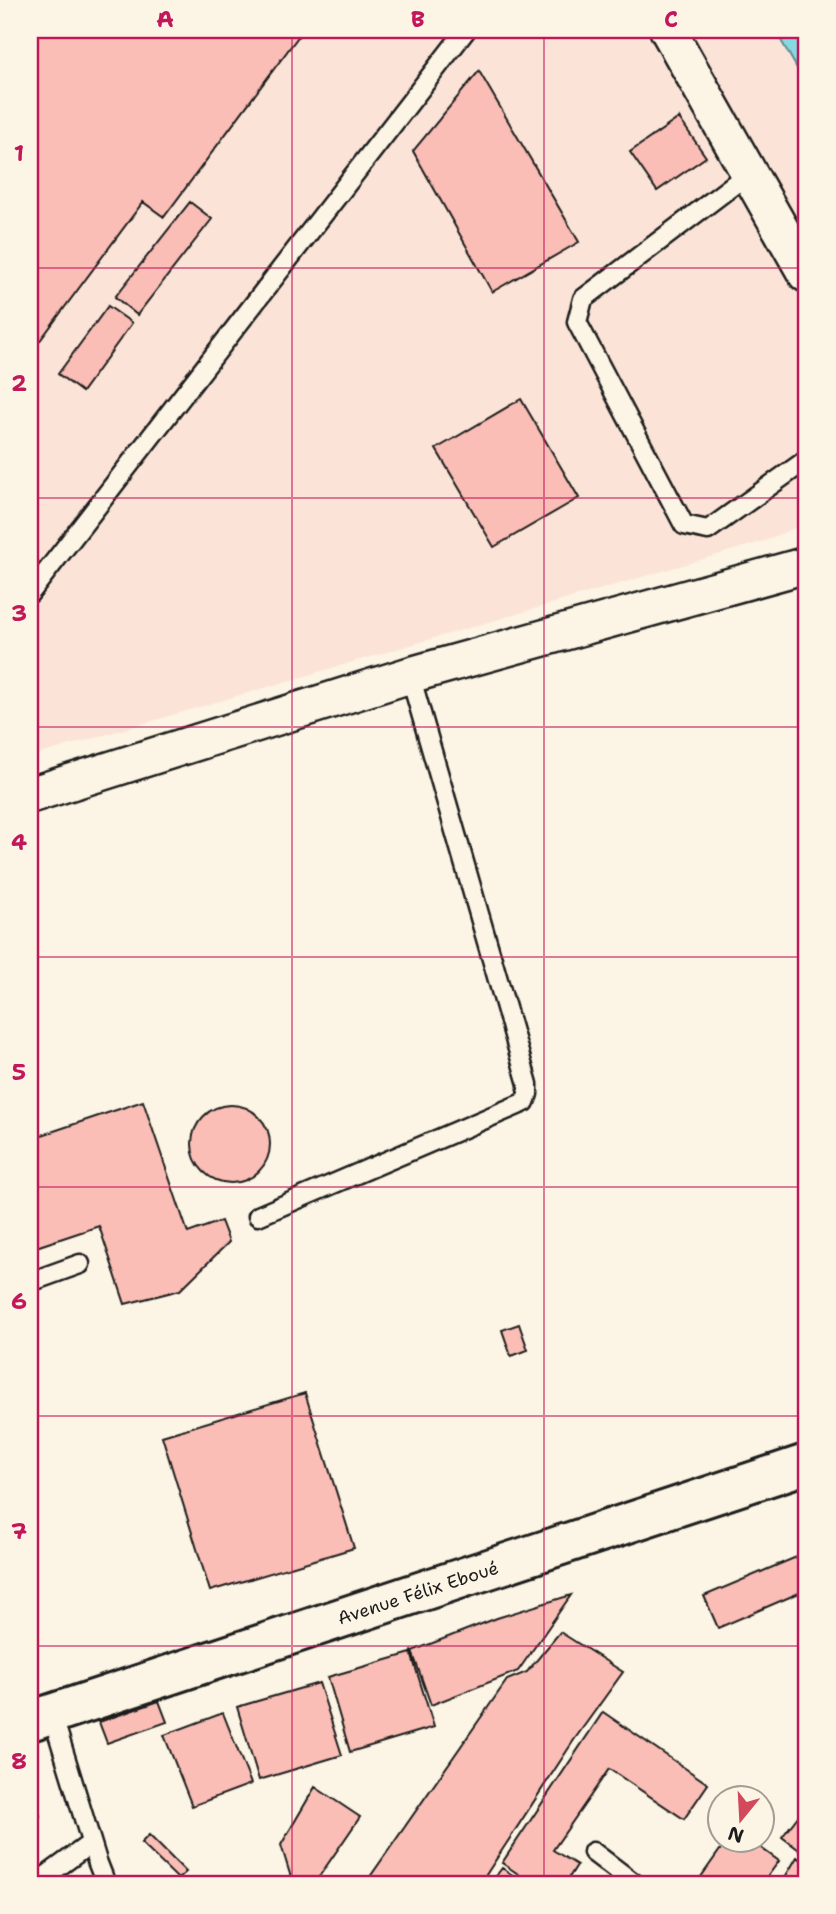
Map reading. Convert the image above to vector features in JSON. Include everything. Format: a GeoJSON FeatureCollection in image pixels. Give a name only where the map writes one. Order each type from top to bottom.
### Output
{"type":"FeatureCollection","features":[{"type":"Feature","properties":{"kind":"street"},"geometry":{"type":"LineString","coordinates":[[668,30],[749,173],[804,263]]}},
{"type":"Feature","properties":{"kind":"street"},"geometry":{"type":"LineString","coordinates":[[30,795],[410,675],[806,565]]}},
{"type":"Feature","properties":{"kind":"street","name":"Avenue Félix Eboué"},"geometry":{"type":"LineString","coordinates":[[41,1717],[806,1464]]}},
{"type":"Feature","properties":{"kind":"lane"},"geometry":{"type":"LineString","coordinates":[[30,593],[466,30]]}},
{"type":"Feature","properties":{"kind":"lane"},"geometry":{"type":"LineString","coordinates":[[749,173],[583,299],[576,322],[684,525],[708,530],[806,460]]}},
{"type":"Feature","properties":{"kind":"lane"},"geometry":{"type":"LineString","coordinates":[[258,1216],[525,1102],[528,1094],[528,1084],[410,675]]}},
{"type":"Feature","properties":{"kind":"lane"},"geometry":{"type":"LineString","coordinates":[[30,1282],[80,1264]]}},
{"type":"Feature","properties":{"kind":"lane"},"geometry":{"type":"LineString","coordinates":[[41,1717],[106,1884]]}},
{"type":"Feature","properties":{"kind":"lane"},"geometry":{"type":"LineString","coordinates":[[35,1884],[91,1843]]}},
{"type":"Feature","properties":{"kind":"lane"},"geometry":{"type":"LineString","coordinates":[[593,1852],[635,1884]]}},
{"type":"Feature","properties":{"kind":"shaded area"},"geometry":{"type":"Polygon","coordinates":[[[30,30],[806,30],[806,523],[765,541],[30,757],[30,30]]]}},
{"type":"Feature","properties":{"kind":"water"},"geometry":{"type":"Polygon","coordinates":[[[775,30],[806,30],[806,84],[775,30]]]}},
{"type":"Feature","properties":{"kind":"building"},"geometry":{"type":"Polygon","coordinates":[[[30,30],[303,30],[164,217],[143,202],[30,354],[30,30]]]}},
{"type":"Feature","properties":{"kind":"building"},"geometry":{"type":"Polygon","coordinates":[[[479,71],[579,242],[492,292],[413,151],[479,71]]]}},
{"type":"Feature","properties":{"kind":"building"},"geometry":{"type":"Polygon","coordinates":[[[679,118],[706,157],[657,191],[630,152],[679,118]]]}},
{"type":"Feature","properties":{"kind":"building"},"geometry":{"type":"Polygon","coordinates":[[[190,202],[212,219],[137,315],[115,297],[190,202]]]}},
{"type":"Feature","properties":{"kind":"building"},"geometry":{"type":"Polygon","coordinates":[[[108,306],[132,323],[82,392],[58,374],[108,306]]]}},
{"type":"Feature","properties":{"kind":"building"},"geometry":{"type":"Polygon","coordinates":[[[521,399],[579,498],[494,547],[436,449],[521,399]]]}},
{"type":"Feature","properties":{"kind":"building"},"geometry":{"type":"Polygon","coordinates":[[[143,1101],[188,1233],[221,1221],[229,1242],[180,1290],[125,1304],[99,1226],[30,1249],[30,1139],[143,1101]]]}},
{"type":"Feature","properties":{"kind":"building"},"geometry":{"type":"Polygon","coordinates":[[[231,1105],[246,1108],[263,1122],[270,1144],[267,1159],[253,1176],[231,1183],[216,1180],[199,1166],[192,1144],[195,1129],[209,1112],[231,1105]]]}},
{"type":"Feature","properties":{"kind":"building"},"geometry":{"type":"Polygon","coordinates":[[[519,1324],[528,1350],[511,1356],[502,1330],[519,1324]]]}},
{"type":"Feature","properties":{"kind":"building"},"geometry":{"type":"Polygon","coordinates":[[[305,1393],[354,1548],[210,1591],[162,1436],[305,1393]]]}},
{"type":"Feature","properties":{"kind":"building"},"geometry":{"type":"Polygon","coordinates":[[[806,1553],[806,1590],[718,1628],[704,1596],[806,1553]]]}},
{"type":"Feature","properties":{"kind":"building"},"geometry":{"type":"Polygon","coordinates":[[[571,1595],[518,1671],[431,1705],[412,1651],[497,1618],[571,1595]]]}},
{"type":"Feature","properties":{"kind":"building"},"geometry":{"type":"Polygon","coordinates":[[[560,1632],[623,1672],[574,1740],[480,1884],[365,1884],[507,1680],[527,1672],[560,1632]]]}},
{"type":"Feature","properties":{"kind":"building"},"geometry":{"type":"Polygon","coordinates":[[[411,1653],[434,1727],[350,1752],[328,1677],[411,1653]]]}},
{"type":"Feature","properties":{"kind":"building"},"geometry":{"type":"Polygon","coordinates":[[[319,1683],[342,1755],[259,1780],[237,1707],[319,1683]]]}},
{"type":"Feature","properties":{"kind":"building"},"geometry":{"type":"Polygon","coordinates":[[[159,1701],[167,1722],[107,1743],[99,1722],[159,1701]]]}},
{"type":"Feature","properties":{"kind":"building"},"geometry":{"type":"Polygon","coordinates":[[[603,1712],[708,1784],[684,1819],[609,1769],[553,1850],[577,1865],[565,1884],[533,1884],[502,1863],[603,1712]]]}},
{"type":"Feature","properties":{"kind":"building"},"geometry":{"type":"Polygon","coordinates":[[[223,1713],[251,1784],[192,1806],[164,1735],[223,1713]]]}},
{"type":"Feature","properties":{"kind":"building"},"geometry":{"type":"Polygon","coordinates":[[[315,1787],[360,1817],[314,1884],[293,1884],[281,1845],[315,1787]]]}},
{"type":"Feature","properties":{"kind":"building"},"geometry":{"type":"Polygon","coordinates":[[[30,1790],[40,1816],[30,1820],[30,1790]]]}},
{"type":"Feature","properties":{"kind":"building"},"geometry":{"type":"Polygon","coordinates":[[[806,1806],[806,1855],[782,1837],[806,1806]]]}},
{"type":"Feature","properties":{"kind":"building"},"geometry":{"type":"Polygon","coordinates":[[[149,1835],[186,1872],[178,1879],[141,1843],[149,1835]]]}},
{"type":"Feature","properties":{"kind":"building"},"geometry":{"type":"Polygon","coordinates":[[[717,1854],[769,1854],[779,1861],[762,1884],[696,1884],[717,1854]]]}},
{"type":"Feature","properties":{"kind":"building"},"geometry":{"type":"Polygon","coordinates":[[[797,1857],[806,1863],[806,1878],[803,1884],[781,1884],[797,1857]]]}},
{"type":"Feature","properties":{"kind":"building"},"geometry":{"type":"Polygon","coordinates":[[[502,1868],[526,1884],[490,1884],[502,1868]]]}}]}
